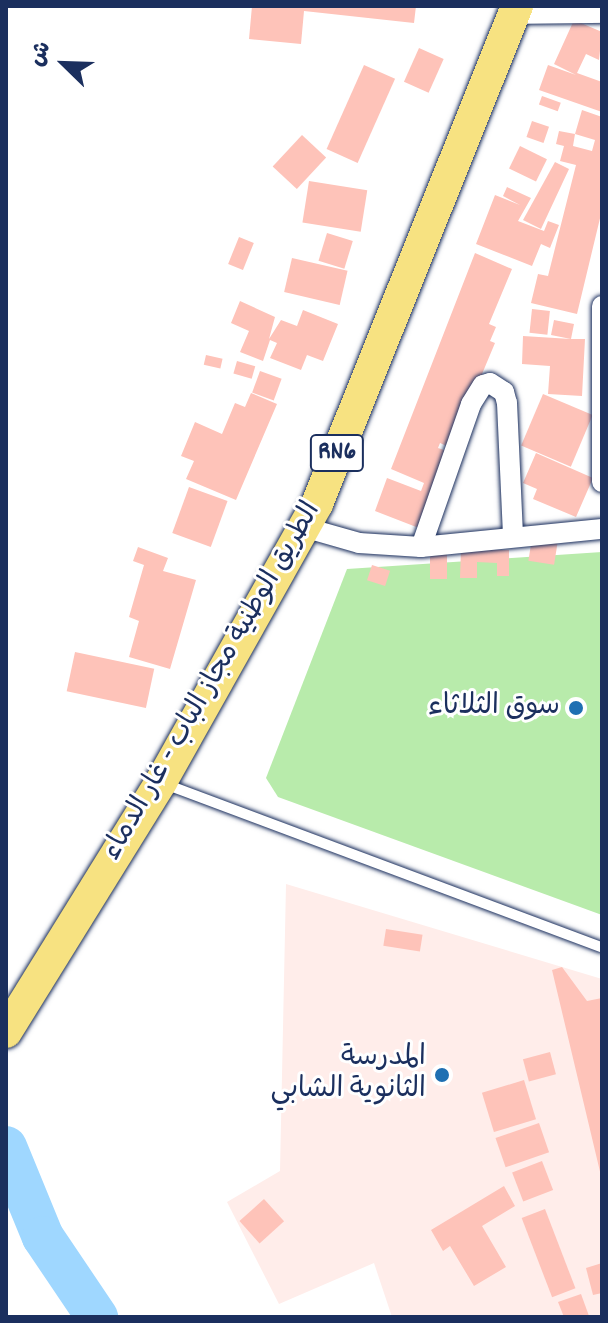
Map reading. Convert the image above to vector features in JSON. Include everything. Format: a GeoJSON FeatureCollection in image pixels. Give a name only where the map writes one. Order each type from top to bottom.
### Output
{"type":"FeatureCollection","features":[{"type":"Feature","properties":{"kind":"main road","name":"الطريق الوطنية مجاز الباب - غار الدماء"},"geometry":{"type":"LineString","coordinates":[[6,1032],[161,782],[303,527],[516,10]]}},
{"type":"Feature","properties":{"kind":"street"},"geometry":{"type":"LineString","coordinates":[[516,10],[602,13]]}},
{"type":"Feature","properties":{"kind":"street"},"geometry":{"type":"LineString","coordinates":[[602,306],[602,482]]}},
{"type":"Feature","properties":{"kind":"street"},"geometry":{"type":"LineString","coordinates":[[421,547],[471,404],[483,385],[490,383],[504,392],[507,403],[513,537]]}},
{"type":"Feature","properties":{"kind":"street"},"geometry":{"type":"LineString","coordinates":[[303,527],[359,543],[421,547],[602,529]]}},
{"type":"Feature","properties":{"kind":"lane"},"geometry":{"type":"LineString","coordinates":[[161,782],[602,947]]}},
{"type":"Feature","properties":{"kind":"shaded area","name":"المدرسة الثانوية الشابي"},"geometry":{"type":"Polygon","coordinates":[[[286,884],[602,979],[602,1317],[392,1317],[374,1263],[279,1304],[227,1202],[280,1171],[286,884]]]}},
{"type":"Feature","properties":{"kind":"green space"},"geometry":{"type":"Polygon","coordinates":[[[602,552],[602,915],[278,797],[266,778],[347,569],[602,552]]]}},
{"type":"Feature","properties":{"kind":"building"},"geometry":{"type":"Polygon","coordinates":[[[252,6],[416,6],[414,23],[304,11],[301,44],[249,39],[252,6]]]}},
{"type":"Feature","properties":{"kind":"building"},"geometry":{"type":"Polygon","coordinates":[[[574,20],[602,32],[599,60],[586,54],[577,73],[602,82],[602,112],[539,90],[548,65],[576,75],[554,64],[574,20]]]}},
{"type":"Feature","properties":{"kind":"building"},"geometry":{"type":"Polygon","coordinates":[[[419,48],[444,59],[429,93],[404,82],[419,48]]]}},
{"type":"Feature","properties":{"kind":"building"},"geometry":{"type":"Polygon","coordinates":[[[364,65],[395,79],[358,163],[327,149],[364,65]]]}},
{"type":"Feature","properties":{"kind":"building"},"geometry":{"type":"Polygon","coordinates":[[[542,96],[561,103],[558,111],[539,104],[542,96]]]}},
{"type":"Feature","properties":{"kind":"building"},"geometry":{"type":"Polygon","coordinates":[[[582,110],[602,117],[602,210],[577,314],[531,303],[538,274],[548,276],[576,165],[560,161],[564,146],[556,144],[559,131],[575,134],[582,110]],[[575,134],[573,146],[592,151],[595,140],[575,134]]]}},
{"type":"Feature","properties":{"kind":"building"},"geometry":{"type":"Polygon","coordinates":[[[532,121],[549,127],[543,143],[526,137],[532,121]]]}},
{"type":"Feature","properties":{"kind":"building"},"geometry":{"type":"Polygon","coordinates":[[[302,135],[326,158],[297,189],[273,166],[302,135]]]}},
{"type":"Feature","properties":{"kind":"building"},"geometry":{"type":"Polygon","coordinates":[[[520,146],[547,159],[536,182],[509,168],[520,146]]]}},
{"type":"Feature","properties":{"kind":"building"},"geometry":{"type":"Polygon","coordinates":[[[555,162],[569,169],[541,229],[523,220],[555,162]]]}},
{"type":"Feature","properties":{"kind":"building"},"geometry":{"type":"Polygon","coordinates":[[[309,181],[367,190],[361,232],[302,222],[309,181]]]}},
{"type":"Feature","properties":{"kind":"building"},"geometry":{"type":"Polygon","coordinates":[[[507,187],[531,198],[518,221],[544,231],[548,221],[559,225],[550,248],[541,244],[532,266],[476,244],[495,195],[520,205],[503,196],[507,187]]]}},
{"type":"Feature","properties":{"kind":"building"},"geometry":{"type":"Polygon","coordinates":[[[327,233],[353,241],[344,269],[319,261],[327,233]]]}},
{"type":"Feature","properties":{"kind":"building"},"geometry":{"type":"Polygon","coordinates":[[[239,237],[254,243],[243,270],[228,264],[239,237]]]}},
{"type":"Feature","properties":{"kind":"building"},"geometry":{"type":"Polygon","coordinates":[[[475,253],[512,269],[489,324],[496,327],[490,341],[495,343],[451,448],[440,443],[438,448],[453,453],[424,530],[375,511],[387,478],[421,491],[424,483],[391,469],[475,253]]]}},
{"type":"Feature","properties":{"kind":"building"},"geometry":{"type":"Polygon","coordinates":[[[292,258],[348,271],[340,305],[284,292],[292,258]]]}},
{"type":"Feature","properties":{"kind":"building"},"geometry":{"type":"Polygon","coordinates":[[[240,301],[275,317],[269,339],[281,320],[297,326],[303,310],[338,324],[323,361],[307,355],[301,370],[270,358],[277,343],[270,340],[263,361],[240,352],[249,331],[231,323],[240,301]]]}},
{"type":"Feature","properties":{"kind":"building"},"geometry":{"type":"Polygon","coordinates":[[[532,309],[550,311],[547,335],[529,333],[532,309]]]}},
{"type":"Feature","properties":{"kind":"building"},"geometry":{"type":"Polygon","coordinates":[[[554,320],[574,324],[571,339],[551,335],[554,320]]]}},
{"type":"Feature","properties":{"kind":"building"},"geometry":{"type":"Polygon","coordinates":[[[523,336],[585,339],[582,396],[548,394],[550,366],[522,364],[523,336]]]}},
{"type":"Feature","properties":{"kind":"building"},"geometry":{"type":"Polygon","coordinates":[[[206,355],[223,359],[220,369],[204,365],[206,355]]]}},
{"type":"Feature","properties":{"kind":"building"},"geometry":{"type":"Polygon","coordinates":[[[237,361],[255,366],[252,379],[233,373],[237,361]]]}},
{"type":"Feature","properties":{"kind":"building"},"geometry":{"type":"Polygon","coordinates":[[[260,371],[282,379],[274,400],[252,393],[260,371]]]}},
{"type":"Feature","properties":{"kind":"building"},"geometry":{"type":"Polygon","coordinates":[[[251,393],[277,404],[236,500],[186,479],[194,461],[181,456],[195,422],[222,434],[235,403],[245,407],[251,393]]]}},
{"type":"Feature","properties":{"kind":"building"},"geometry":{"type":"Polygon","coordinates":[[[543,394],[593,415],[571,467],[521,446],[543,394]]]}},
{"type":"Feature","properties":{"kind":"building"},"geometry":{"type":"Polygon","coordinates":[[[536,453],[593,478],[576,517],[533,499],[537,489],[523,483],[536,453]]]}},
{"type":"Feature","properties":{"kind":"building"},"geometry":{"type":"Polygon","coordinates":[[[189,487],[228,501],[211,547],[172,533],[189,487]]]}},
{"type":"Feature","properties":{"kind":"building"},"geometry":{"type":"Polygon","coordinates":[[[532,538],[558,542],[554,565],[528,561],[532,538]]]}},
{"type":"Feature","properties":{"kind":"building"},"geometry":{"type":"Polygon","coordinates":[[[138,547],[168,558],[163,571],[196,580],[170,669],[129,657],[139,621],[129,617],[144,565],[133,561],[138,547]]]}},
{"type":"Feature","properties":{"kind":"building"},"geometry":{"type":"Polygon","coordinates":[[[461,549],[509,550],[509,576],[497,576],[497,563],[477,562],[477,578],[460,578],[461,549]]]}},
{"type":"Feature","properties":{"kind":"building"},"geometry":{"type":"Polygon","coordinates":[[[430,554],[447,554],[447,579],[430,579],[430,554]]]}},
{"type":"Feature","properties":{"kind":"building"},"geometry":{"type":"Polygon","coordinates":[[[372,565],[390,571],[385,586],[367,580],[372,565]]]}},
{"type":"Feature","properties":{"kind":"building"},"geometry":{"type":"Polygon","coordinates":[[[75,652],[154,669],[146,708],[67,691],[75,652]]]}},
{"type":"Feature","properties":{"kind":"building"},"geometry":{"type":"Polygon","coordinates":[[[386,929],[423,935],[420,952],[383,946],[386,929]]]}},
{"type":"Feature","properties":{"kind":"building"},"geometry":{"type":"Polygon","coordinates":[[[562,967],[587,1001],[602,998],[602,1180],[552,970],[562,967]]]}},
{"type":"Feature","properties":{"kind":"building"},"geometry":{"type":"Polygon","coordinates":[[[550,1052],[556,1074],[529,1081],[523,1059],[550,1052]]]}},
{"type":"Feature","properties":{"kind":"building"},"geometry":{"type":"Polygon","coordinates":[[[524,1080],[536,1119],[494,1132],[482,1093],[524,1080]]]}},
{"type":"Feature","properties":{"kind":"building"},"geometry":{"type":"Polygon","coordinates":[[[539,1123],[549,1152],[506,1167],[496,1138],[539,1123]]]}},
{"type":"Feature","properties":{"kind":"building"},"geometry":{"type":"Polygon","coordinates":[[[542,1161],[553,1190],[523,1201],[512,1172],[542,1161]]]}},
{"type":"Feature","properties":{"kind":"building"},"geometry":{"type":"Polygon","coordinates":[[[504,1186],[515,1206],[482,1226],[506,1267],[474,1286],[450,1246],[443,1251],[431,1230],[504,1186]]]}},
{"type":"Feature","properties":{"kind":"building"},"geometry":{"type":"Polygon","coordinates":[[[264,1199],[284,1221],[260,1243],[239,1221],[264,1199]]]}},
{"type":"Feature","properties":{"kind":"building"},"geometry":{"type":"Polygon","coordinates":[[[545,1209],[575,1288],[552,1297],[522,1218],[545,1209]]]}},
{"type":"Feature","properties":{"kind":"building"},"geometry":{"type":"Polygon","coordinates":[[[602,1263],[602,1293],[593,1295],[586,1268],[602,1263]]]}},
{"type":"Feature","properties":{"kind":"building"},"geometry":{"type":"Polygon","coordinates":[[[581,1294],[589,1316],[564,1317],[558,1302],[581,1294]]]}},
{"type":"Feature","properties":{"kind":"waterway"},"geometry":{"type":"LineString","coordinates":[[6,1147],[43,1237],[97,1317]]}},
{"type":"Feature","properties":{"kind":"place","name":"سوق الثلاثاء"},"geometry":{"type":"Point","coordinates":[576,708]}},
{"type":"Feature","properties":{"kind":"place","name":"المدرسة الثانوية الشابي"},"geometry":{"type":"Point","coordinates":[442,1075]}}]}
